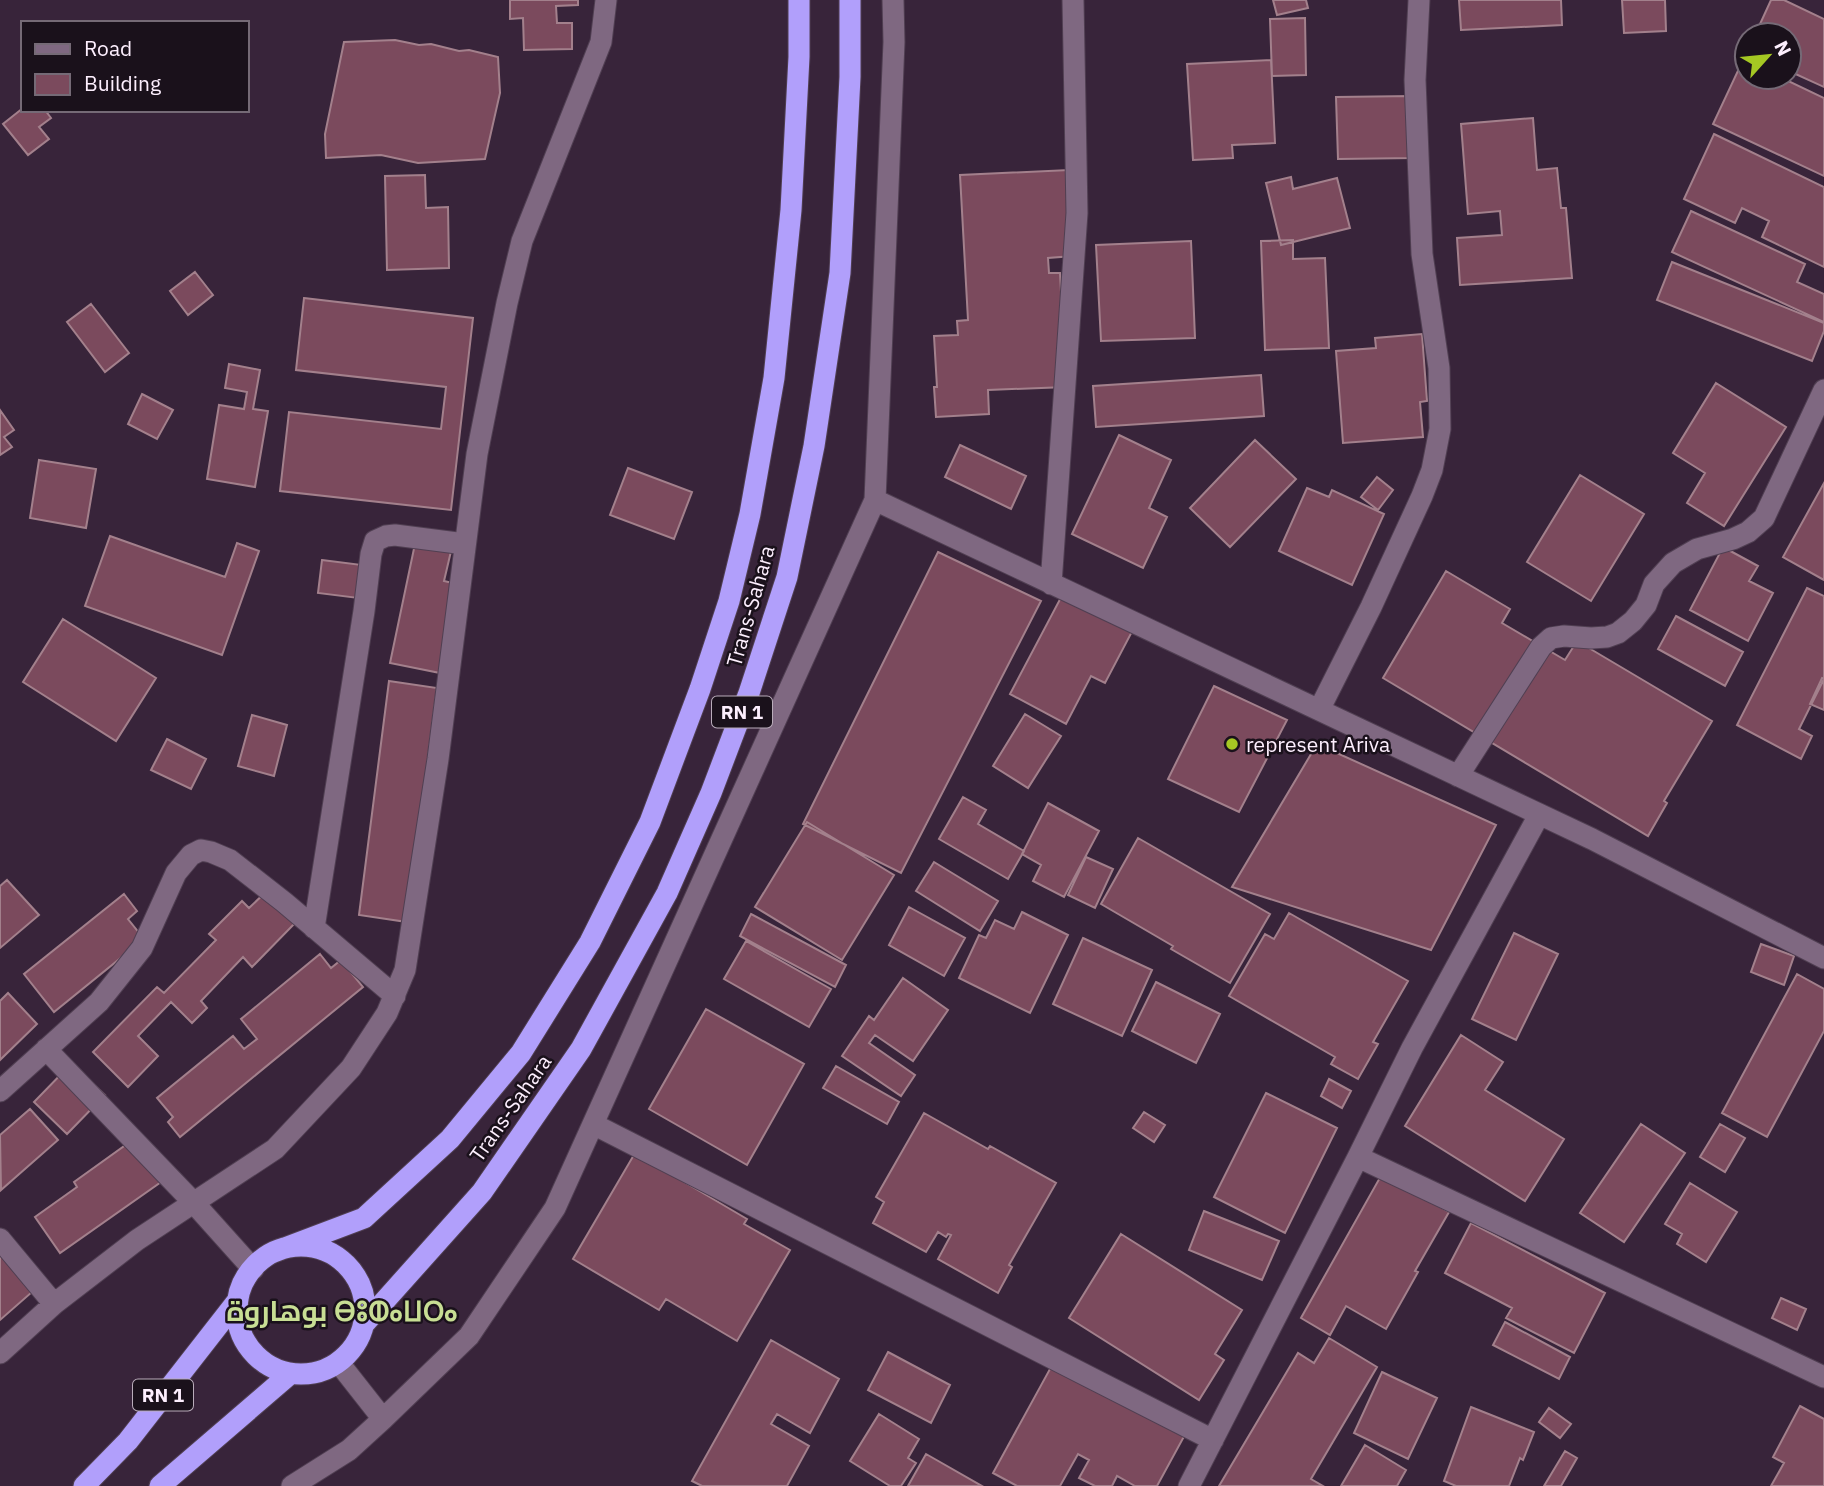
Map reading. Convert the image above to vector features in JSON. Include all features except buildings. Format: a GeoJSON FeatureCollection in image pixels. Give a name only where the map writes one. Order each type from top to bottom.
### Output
{"type":"FeatureCollection","features":[{"type":"Feature","properties":{"kind":"highway","name":"Trans-Sahara"},"geometry":{"type":"LineString","coordinates":[[274,1252],[364,1218],[450,1139],[521,1053],[590,942],[650,822],[700,689],[729,601],[750,514],[774,378],[791,210],[799,57],[799,0]]}},
{"type":"Feature","properties":{"kind":"highway","name":"Trans-Sahara"},"geometry":{"type":"LineString","coordinates":[[364,1324],[482,1192],[581,1049],[667,893],[711,793],[749,693],[787,577],[814,446],[840,273],[850,76],[850,0]]}},
{"type":"Feature","properties":{"kind":"highway"},"geometry":{"type":"LineString","coordinates":[[294,1246],[314,1247],[333,1254],[349,1267],[360,1284],[366,1304],[364,1324],[355,1346],[339,1363],[304,1376],[290,1374],[259,1359],[245,1342],[238,1322],[238,1300],[244,1281],[258,1261],[274,1252],[294,1246]]}},
{"type":"Feature","properties":{"kind":"highway","name":"RN 1"},"geometry":{"type":"LineString","coordinates":[[84,1486],[128,1441],[238,1300]]}},
{"type":"Feature","properties":{"kind":"highway"},"geometry":{"type":"LineString","coordinates":[[160,1486],[290,1374]]}},
{"type":"Feature","properties":{"kind":"street"},"geometry":{"type":"LineString","coordinates":[[0,1353],[54,1304],[137,1240],[275,1149],[351,1068],[395,996],[405,970],[438,759],[477,454],[507,303],[522,241],[601,41],[606,0]]}},
{"type":"Feature","properties":{"kind":"street"},"geometry":{"type":"LineString","coordinates":[[292,1486],[349,1450],[469,1336],[555,1208],[876,500],[894,42],[893,0]]}},
{"type":"Feature","properties":{"kind":"street"},"geometry":{"type":"LineString","coordinates":[[1051,584],[1077,213],[1073,0]]}},
{"type":"Feature","properties":{"kind":"street"},"geometry":{"type":"LineString","coordinates":[[1319,710],[1371,607],[1422,496],[1432,470],[1440,429],[1439,369],[1422,254],[1415,80],[1419,0]]}},
{"type":"Feature","properties":{"kind":"street"},"geometry":{"type":"LineString","coordinates":[[1458,776],[1541,647],[1551,638],[1607,637],[1618,633],[1646,606],[1654,584],[1674,563],[1697,549],[1748,532],[1764,518],[1824,390]]}},
{"type":"Feature","properties":{"kind":"street"},"geometry":{"type":"LineString","coordinates":[[876,500],[1604,845],[1824,958]]}},
{"type":"Feature","properties":{"kind":"street"},"geometry":{"type":"LineString","coordinates":[[314,928],[375,541],[386,536],[395,536],[465,544]]}},
{"type":"Feature","properties":{"kind":"street"},"geometry":{"type":"LineString","coordinates":[[1189,1486],[1412,1048],[1539,815]]}},
{"type":"Feature","properties":{"kind":"street"},"geometry":{"type":"LineString","coordinates":[[0,1091],[99,1002],[142,948],[176,873],[191,856],[201,850],[230,860],[395,996]]}},
{"type":"Feature","properties":{"kind":"street"},"geometry":{"type":"LineString","coordinates":[[46,1049],[193,1202],[253,1269]]}},
{"type":"Feature","properties":{"kind":"street"},"geometry":{"type":"LineString","coordinates":[[593,1125],[1213,1440]]}},
{"type":"Feature","properties":{"kind":"street"},"geometry":{"type":"LineString","coordinates":[[1358,1157],[1824,1377]]}},
{"type":"Feature","properties":{"kind":"street"},"geometry":{"type":"LineString","coordinates":[[0,1239],[54,1304]]}},
{"type":"Feature","properties":{"kind":"street"},"geometry":{"type":"LineString","coordinates":[[339,1363],[383,1419]]}},
{"type":"Feature","properties":{"kind":"place","name":"represent Ariva"},"geometry":{"type":"Point","coordinates":[1232,744]}},
{"type":"Feature","properties":{"kind":"district","name":"بوهاروة ⴱⵓⵀⴰⵡⵔⴰ"},"geometry":{"type":"Point","coordinates":[342,1310]}}]}
